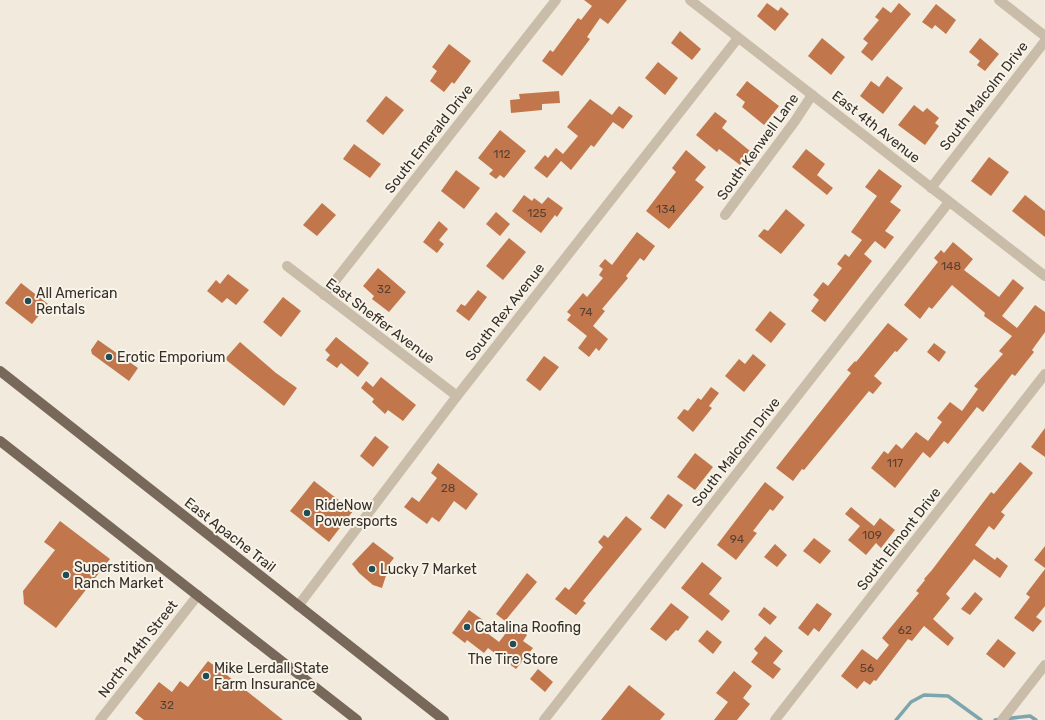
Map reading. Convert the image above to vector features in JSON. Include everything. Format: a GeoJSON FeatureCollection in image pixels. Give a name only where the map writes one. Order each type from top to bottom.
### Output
{"type":"FeatureCollection","features":[{"type":"Feature","properties":{"kind":"main road","name":"East Apache Trail"},"geometry":{"type":"LineString","coordinates":[[0,372],[444,720]]}},
{"type":"Feature","properties":{"kind":"main road"},"geometry":{"type":"LineString","coordinates":[[0,441],[357,720]]}},
{"type":"Feature","properties":{"kind":"street","name":"South Emerald Drive"},"geometry":{"type":"LineString","coordinates":[[324,295],[556,0]]}},
{"type":"Feature","properties":{"kind":"street","name":"East 4th Avenue"},"geometry":{"type":"LineString","coordinates":[[690,0],[1045,276]]}},
{"type":"Feature","properties":{"kind":"street"},"geometry":{"type":"LineString","coordinates":[[999,0],[1045,36]]}},
{"type":"Feature","properties":{"kind":"street","name":"South Rex Avenue"},"geometry":{"type":"LineString","coordinates":[[298,606],[457,396],[738,38]]}},
{"type":"Feature","properties":{"kind":"street","name":"South Malcolm Drive"},"geometry":{"type":"LineString","coordinates":[[931,188],[1045,41]]}},
{"type":"Feature","properties":{"kind":"street","name":"South Kenwell Lane"},"geometry":{"type":"LineString","coordinates":[[725,214],[795,121],[812,95]]}},
{"type":"Feature","properties":{"kind":"street","name":"South Malcolm Drive"},"geometry":{"type":"LineString","coordinates":[[544,720],[949,202]]}},
{"type":"Feature","properties":{"kind":"street","name":"East Sheffer Avenue"},"geometry":{"type":"LineString","coordinates":[[287,266],[457,396]]}},
{"type":"Feature","properties":{"kind":"street","name":"South Elmont Drive"},"geometry":{"type":"LineString","coordinates":[[775,720],[1045,374]]}},
{"type":"Feature","properties":{"kind":"street","name":"North 114th Street"},"geometry":{"type":"LineString","coordinates":[[100,720],[198,595]]}},
{"type":"Feature","properties":{"kind":"street"},"geometry":{"type":"LineString","coordinates":[[1002,720],[1045,665]]}},
{"type":"Feature","properties":{"kind":"building"},"geometry":{"type":"Polygon","coordinates":[[[584,0],[627,0],[608,24],[600,18],[587,37],[590,39],[562,76],[542,61],[550,50],[553,52],[578,18],[581,20],[592,6],[584,0]]]}},
{"type":"Feature","properties":{"kind":"building"},"geometry":{"type":"Polygon","coordinates":[[[767,3],[778,11],[781,7],[789,14],[775,31],[757,16],[767,3]]]}},
{"type":"Feature","properties":{"kind":"building"},"geometry":{"type":"Polygon","coordinates":[[[899,3],[911,14],[872,61],[861,52],[868,43],[863,39],[879,20],[875,17],[883,7],[891,13],[899,3]]]}},
{"type":"Feature","properties":{"kind":"building"},"geometry":{"type":"Polygon","coordinates":[[[936,4],[956,20],[946,34],[935,25],[932,29],[922,22],[936,4]]]}},
{"type":"Feature","properties":{"kind":"building"},"geometry":{"type":"Polygon","coordinates":[[[680,31],[701,49],[692,60],[671,43],[680,31]]]}},
{"type":"Feature","properties":{"kind":"building"},"geometry":{"type":"Polygon","coordinates":[[[822,38],[845,57],[831,75],[808,56],[822,38]]]}},
{"type":"Feature","properties":{"kind":"building"},"geometry":{"type":"Polygon","coordinates":[[[980,38],[999,54],[985,71],[977,65],[980,61],[969,52],[980,38]]]}},
{"type":"Feature","properties":{"kind":"building"},"geometry":{"type":"Polygon","coordinates":[[[449,44],[471,61],[454,84],[452,82],[444,92],[430,81],[437,71],[432,67],[449,44]]]}},
{"type":"Feature","properties":{"kind":"building"},"geometry":{"type":"Polygon","coordinates":[[[658,62],[678,78],[665,95],[645,78],[658,62]]]}},
{"type":"Feature","properties":{"kind":"building"},"geometry":{"type":"Polygon","coordinates":[[[887,76],[903,88],[883,114],[860,96],[871,81],[879,87],[887,76]]]}},
{"type":"Feature","properties":{"kind":"building"},"geometry":{"type":"Polygon","coordinates":[[[747,81],[779,106],[764,125],[742,107],[745,102],[736,95],[747,81]]]}},
{"type":"Feature","properties":{"kind":"building"},"geometry":{"type":"Polygon","coordinates":[[[559,91],[560,103],[542,104],[542,110],[511,113],[510,100],[520,99],[519,94],[559,91]]]}},
{"type":"Feature","properties":{"kind":"building"},"geometry":{"type":"Polygon","coordinates":[[[386,96],[404,110],[383,135],[366,121],[386,96]]]}},
{"type":"Feature","properties":{"kind":"building"},"geometry":{"type":"Polygon","coordinates":[[[590,99],[612,115],[619,106],[633,116],[623,129],[613,122],[594,147],[591,145],[571,170],[561,161],[547,178],[534,168],[545,155],[548,158],[556,148],[563,154],[578,136],[567,127],[590,99]]]}},
{"type":"Feature","properties":{"kind":"building"},"geometry":{"type":"Polygon","coordinates":[[[914,105],[923,112],[927,108],[939,118],[935,123],[939,126],[925,145],[898,125],[914,105]]]}},
{"type":"Feature","properties":{"kind":"building"},"geometry":{"type":"Polygon","coordinates":[[[715,112],[727,121],[722,128],[750,151],[740,165],[719,149],[717,152],[696,135],[715,112]]]}},
{"type":"Feature","properties":{"kind":"building"},"geometry":{"type":"Polygon","coordinates":[[[500,130],[526,151],[504,178],[500,175],[496,179],[489,174],[493,170],[478,158],[500,130]]]}},
{"type":"Feature","properties":{"kind":"building"},"geometry":{"type":"Polygon","coordinates":[[[354,144],[381,164],[370,178],[343,159],[354,144]]]}},
{"type":"Feature","properties":{"kind":"building"},"geometry":{"type":"Polygon","coordinates":[[[806,149],[825,164],[817,175],[833,188],[827,195],[792,167],[806,149]]]}},
{"type":"Feature","properties":{"kind":"building"},"geometry":{"type":"Polygon","coordinates":[[[686,150],[706,167],[695,180],[704,187],[669,229],[646,211],[676,172],[672,168],[686,150]]]}},
{"type":"Feature","properties":{"kind":"building"},"geometry":{"type":"Polygon","coordinates":[[[989,157],[1009,172],[991,196],[971,181],[989,157]]]}},
{"type":"Feature","properties":{"kind":"building"},"geometry":{"type":"Polygon","coordinates":[[[879,169],[902,186],[890,202],[901,210],[885,231],[894,237],[885,249],[875,241],[864,254],[872,261],[825,322],[811,311],[819,300],[813,295],[823,282],[828,286],[842,268],[837,264],[845,254],[849,257],[862,240],[851,232],[877,196],[865,187],[879,169]]]}},
{"type":"Feature","properties":{"kind":"building"},"geometry":{"type":"Polygon","coordinates":[[[456,170],[480,188],[464,209],[441,191],[456,170]]]}},
{"type":"Feature","properties":{"kind":"building"},"geometry":{"type":"Polygon","coordinates":[[[524,195],[532,201],[534,198],[542,204],[548,197],[563,208],[557,217],[555,215],[541,233],[512,211],[524,195]]]}},
{"type":"Feature","properties":{"kind":"building"},"geometry":{"type":"Polygon","coordinates":[[[1025,195],[1045,211],[1045,237],[1012,211],[1025,195]]]}},
{"type":"Feature","properties":{"kind":"building"},"geometry":{"type":"Polygon","coordinates":[[[322,203],[336,215],[317,236],[303,225],[322,203]]]}},
{"type":"Feature","properties":{"kind":"building"},"geometry":{"type":"Polygon","coordinates":[[[786,209],[805,225],[781,254],[758,236],[764,229],[768,231],[786,209]]]}},
{"type":"Feature","properties":{"kind":"building"},"geometry":{"type":"Polygon","coordinates":[[[496,212],[510,224],[500,236],[486,224],[496,212]]]}},
{"type":"Feature","properties":{"kind":"building"},"geometry":{"type":"Polygon","coordinates":[[[439,221],[448,229],[439,240],[444,244],[437,253],[423,242],[439,221]]]}},
{"type":"Feature","properties":{"kind":"building"},"geometry":{"type":"Polygon","coordinates":[[[637,232],[655,246],[644,261],[640,258],[626,276],[628,278],[602,309],[605,311],[593,326],[608,339],[599,351],[596,348],[589,357],[578,348],[587,336],[567,320],[571,315],[567,312],[583,293],[587,297],[603,278],[599,275],[603,269],[599,266],[605,259],[612,265],[637,232]]]}},
{"type":"Feature","properties":{"kind":"building"},"geometry":{"type":"Polygon","coordinates":[[[509,238],[526,252],[503,280],[486,266],[509,238]]]}},
{"type":"Feature","properties":{"kind":"building"},"geometry":{"type":"Polygon","coordinates":[[[953,242],[973,259],[964,270],[999,297],[1013,279],[1024,288],[1002,316],[1017,328],[1035,305],[1045,312],[1045,332],[1032,350],[1034,352],[1015,376],[1012,374],[983,412],[977,407],[948,444],[944,441],[930,458],[923,452],[895,488],[871,468],[884,451],[888,454],[896,444],[902,449],[916,432],[928,441],[942,422],[937,418],[950,402],[962,411],[978,389],[974,386],[1003,354],[999,351],[1012,336],[984,316],[985,313],[952,285],[932,309],[929,307],[920,319],[904,305],[938,262],[934,258],[941,250],[944,253],[953,242]]]}},
{"type":"Feature","properties":{"kind":"building"},"geometry":{"type":"Polygon","coordinates":[[[378,268],[406,292],[389,312],[372,299],[374,296],[363,286],[378,268]]]}},
{"type":"Feature","properties":{"kind":"building"},"geometry":{"type":"Polygon","coordinates":[[[228,274],[249,290],[236,305],[227,298],[222,303],[207,291],[216,280],[220,284],[228,274]]]}},
{"type":"Feature","properties":{"kind":"building","name":"All American Rentals"},"geometry":{"type":"Polygon","coordinates":[[[21,283],[48,304],[32,324],[5,303],[21,283]]]}},
{"type":"Feature","properties":{"kind":"building"},"geometry":{"type":"Polygon","coordinates":[[[478,290],[487,297],[469,321],[456,311],[461,304],[465,306],[478,290]]]}},
{"type":"Feature","properties":{"kind":"building"},"geometry":{"type":"Polygon","coordinates":[[[283,297],[301,311],[281,337],[263,322],[283,297]]]}},
{"type":"Feature","properties":{"kind":"building"},"geometry":{"type":"Polygon","coordinates":[[[770,311],[786,324],[771,343],[755,330],[770,311]]]}},
{"type":"Feature","properties":{"kind":"building"},"geometry":{"type":"Polygon","coordinates":[[[888,323],[908,339],[897,352],[895,351],[874,376],[882,383],[873,394],[869,391],[804,470],[802,469],[793,481],[776,468],[851,373],[847,370],[855,361],[856,362],[888,323]]]}},
{"type":"Feature","properties":{"kind":"building"},"geometry":{"type":"Polygon","coordinates":[[[336,337],[369,363],[358,377],[341,363],[337,368],[326,360],[330,355],[325,350],[336,337]]]}},
{"type":"Feature","properties":{"kind":"building","name":"Erotic Emporium"},"geometry":{"type":"Polygon","coordinates":[[[98,340],[138,368],[129,381],[92,354],[91,350],[98,340]]]}},
{"type":"Feature","properties":{"kind":"building"},"geometry":{"type":"Polygon","coordinates":[[[240,342],[276,373],[297,388],[284,406],[225,359],[240,342]]]}},
{"type":"Feature","properties":{"kind":"building"},"geometry":{"type":"Polygon","coordinates":[[[934,343],[946,352],[939,362],[927,352],[934,343]]]}},
{"type":"Feature","properties":{"kind":"building"},"geometry":{"type":"Polygon","coordinates":[[[753,354],[766,365],[744,392],[725,376],[739,359],[745,364],[753,354]]]}},
{"type":"Feature","properties":{"kind":"building"},"geometry":{"type":"Polygon","coordinates":[[[544,356],[559,367],[540,391],[526,380],[544,356]]]}},
{"type":"Feature","properties":{"kind":"building"},"geometry":{"type":"Polygon","coordinates":[[[381,377],[416,405],[403,421],[388,410],[385,414],[372,402],[374,399],[361,388],[366,381],[373,387],[381,377]]]}},
{"type":"Feature","properties":{"kind":"building"},"geometry":{"type":"Polygon","coordinates":[[[711,387],[719,393],[709,406],[712,408],[693,432],[677,418],[684,409],[688,411],[698,398],[701,400],[711,387]]]}},
{"type":"Feature","properties":{"kind":"building"},"geometry":{"type":"Polygon","coordinates":[[[1045,428],[1045,457],[1031,447],[1045,428]]]}},
{"type":"Feature","properties":{"kind":"building"},"geometry":{"type":"Polygon","coordinates":[[[375,436],[389,447],[373,467],[360,456],[375,436]]]}},
{"type":"Feature","properties":{"kind":"building"},"geometry":{"type":"Polygon","coordinates":[[[695,453],[713,467],[695,490],[677,477],[695,453]]]}},
{"type":"Feature","properties":{"kind":"building"},"geometry":{"type":"Polygon","coordinates":[[[1020,462],[1033,473],[1001,512],[1005,515],[994,530],[989,526],[975,545],[995,560],[997,557],[1008,566],[1000,578],[974,559],[946,594],[950,598],[933,619],[954,638],[948,646],[924,626],[912,641],[908,639],[876,681],[874,680],[870,685],[864,681],[857,689],[841,676],[862,649],[877,660],[889,645],[882,638],[919,593],[916,591],[925,580],[924,579],[991,492],[994,494],[1020,462]]]}},
{"type":"Feature","properties":{"kind":"building"},"geometry":{"type":"Polygon","coordinates":[[[438,463],[478,494],[466,510],[454,501],[439,522],[432,517],[427,524],[404,507],[412,497],[419,502],[437,478],[431,473],[438,463]]]}},
{"type":"Feature","properties":{"kind":"building"},"geometry":{"type":"Polygon","coordinates":[[[314,481],[353,511],[329,542],[290,511],[314,481]]]}},
{"type":"Feature","properties":{"kind":"building"},"geometry":{"type":"Polygon","coordinates":[[[765,482],[784,497],[773,511],[770,509],[753,531],[757,533],[736,560],[717,545],[765,482]]]}},
{"type":"Feature","properties":{"kind":"building"},"geometry":{"type":"Polygon","coordinates":[[[668,494],[683,505],[665,529],[650,518],[668,494]]]}},
{"type":"Feature","properties":{"kind":"building"},"geometry":{"type":"Polygon","coordinates":[[[851,507],[874,526],[880,518],[895,530],[881,548],[876,543],[866,555],[848,540],[860,526],[845,514],[851,507]]]}},
{"type":"Feature","properties":{"kind":"building"},"geometry":{"type":"Polygon","coordinates":[[[626,516],[642,529],[583,601],[586,603],[576,615],[555,599],[565,587],[569,590],[603,547],[598,542],[604,535],[608,538],[626,516]]]}},
{"type":"Feature","properties":{"kind":"building","name":"Superstition Ranch Market"},"geometry":{"type":"Polygon","coordinates":[[[60,521],[110,559],[56,628],[24,604],[23,591],[55,550],[44,542],[60,521]]]}},
{"type":"Feature","properties":{"kind":"building"},"geometry":{"type":"Polygon","coordinates":[[[814,538],[831,551],[820,564],[803,551],[814,538]]]}},
{"type":"Feature","properties":{"kind":"building","name":"Lucky 7 Market"},"geometry":{"type":"Polygon","coordinates":[[[373,542],[394,558],[390,563],[382,588],[373,585],[359,573],[352,564],[373,542]]]}},
{"type":"Feature","properties":{"kind":"building"},"geometry":{"type":"Polygon","coordinates":[[[775,544],[787,555],[777,567],[764,557],[775,544]]]}},
{"type":"Feature","properties":{"kind":"building"},"geometry":{"type":"Polygon","coordinates":[[[1045,546],[1045,568],[1034,560],[1045,546]]]}},
{"type":"Feature","properties":{"kind":"building"},"geometry":{"type":"Polygon","coordinates":[[[702,562],[722,578],[709,594],[730,611],[722,621],[681,588],[702,562]]]}},
{"type":"Feature","properties":{"kind":"building"},"geometry":{"type":"Polygon","coordinates":[[[1045,569],[1045,606],[1036,617],[1042,621],[1033,632],[1014,618],[1030,597],[1026,594],[1045,569]]]}},
{"type":"Feature","properties":{"kind":"building"},"geometry":{"type":"Polygon","coordinates":[[[527,573],[537,582],[505,621],[496,614],[527,573]]]}},
{"type":"Feature","properties":{"kind":"building"},"geometry":{"type":"Polygon","coordinates":[[[975,592],[983,599],[970,615],[961,609],[975,592]]]}},
{"type":"Feature","properties":{"kind":"building"},"geometry":{"type":"Polygon","coordinates":[[[671,603],[689,617],[678,631],[676,630],[666,641],[650,629],[671,603]]]}},
{"type":"Feature","properties":{"kind":"building"},"geometry":{"type":"Polygon","coordinates":[[[817,603],[832,614],[819,632],[814,628],[808,636],[798,628],[817,603]]]}},
{"type":"Feature","properties":{"kind":"building"},"geometry":{"type":"Polygon","coordinates":[[[764,607],[777,617],[770,625],[758,615],[764,607]]]}},
{"type":"Feature","properties":{"kind":"building"},"geometry":{"type":"Polygon","coordinates":[[[469,610],[483,620],[478,626],[499,642],[513,624],[527,635],[523,641],[533,648],[516,669],[488,648],[484,653],[467,640],[465,643],[452,633],[469,610]]]}},
{"type":"Feature","properties":{"kind":"building"},"geometry":{"type":"Polygon","coordinates":[[[707,630],[722,642],[713,654],[698,641],[707,630]]]}},
{"type":"Feature","properties":{"kind":"building"},"geometry":{"type":"Polygon","coordinates":[[[765,636],[783,651],[773,663],[781,669],[773,679],[751,662],[758,653],[754,649],[765,636]]]}},
{"type":"Feature","properties":{"kind":"building"},"geometry":{"type":"Polygon","coordinates":[[[998,639],[1016,653],[1004,668],[986,654],[998,639]]]}},
{"type":"Feature","properties":{"kind":"building"},"geometry":{"type":"Polygon","coordinates":[[[208,661],[283,720],[144,720],[135,713],[159,682],[172,692],[180,681],[188,687],[208,661]]]}},
{"type":"Feature","properties":{"kind":"building"},"geometry":{"type":"Polygon","coordinates":[[[538,669],[553,682],[545,692],[530,679],[538,669]]]}},
{"type":"Feature","properties":{"kind":"building"},"geometry":{"type":"Polygon","coordinates":[[[734,671],[752,686],[743,698],[750,704],[737,720],[714,720],[728,702],[716,693],[734,671]]]}},
{"type":"Feature","properties":{"kind":"building"},"geometry":{"type":"Polygon","coordinates":[[[629,685],[665,714],[660,720],[601,720],[629,685]]]}},
{"type":"Feature","properties":{"kind":"waterway"},"geometry":{"type":"LineString","coordinates":[[896,720],[911,702],[924,695],[948,696],[981,720]]}},
{"type":"Feature","properties":{"kind":"waterway"},"geometry":{"type":"LineString","coordinates":[[995,720],[1030,716],[1036,720]]}},
{"type":"Feature","properties":{"kind":"place","name":"All American Rentals"},"geometry":{"type":"Point","coordinates":[28,301]}},
{"type":"Feature","properties":{"kind":"place","name":"Erotic Emporium"},"geometry":{"type":"Point","coordinates":[109,357]}},
{"type":"Feature","properties":{"kind":"place","name":"RideNow Powersports"},"geometry":{"type":"Point","coordinates":[307,513]}},
{"type":"Feature","properties":{"kind":"place","name":"Lucky 7 Market"},"geometry":{"type":"Point","coordinates":[372,569]}},
{"type":"Feature","properties":{"kind":"place","name":"Superstition Ranch Market"},"geometry":{"type":"Point","coordinates":[66,575]}},
{"type":"Feature","properties":{"kind":"place","name":"Catalina Roofing"},"geometry":{"type":"Point","coordinates":[467,627]}},
{"type":"Feature","properties":{"kind":"place","name":"The Tire Store"},"geometry":{"type":"Point","coordinates":[513,644]}},
{"type":"Feature","properties":{"kind":"place","name":"Mike Lerdall State Farm Insurance"},"geometry":{"type":"Point","coordinates":[206,676]}}]}
